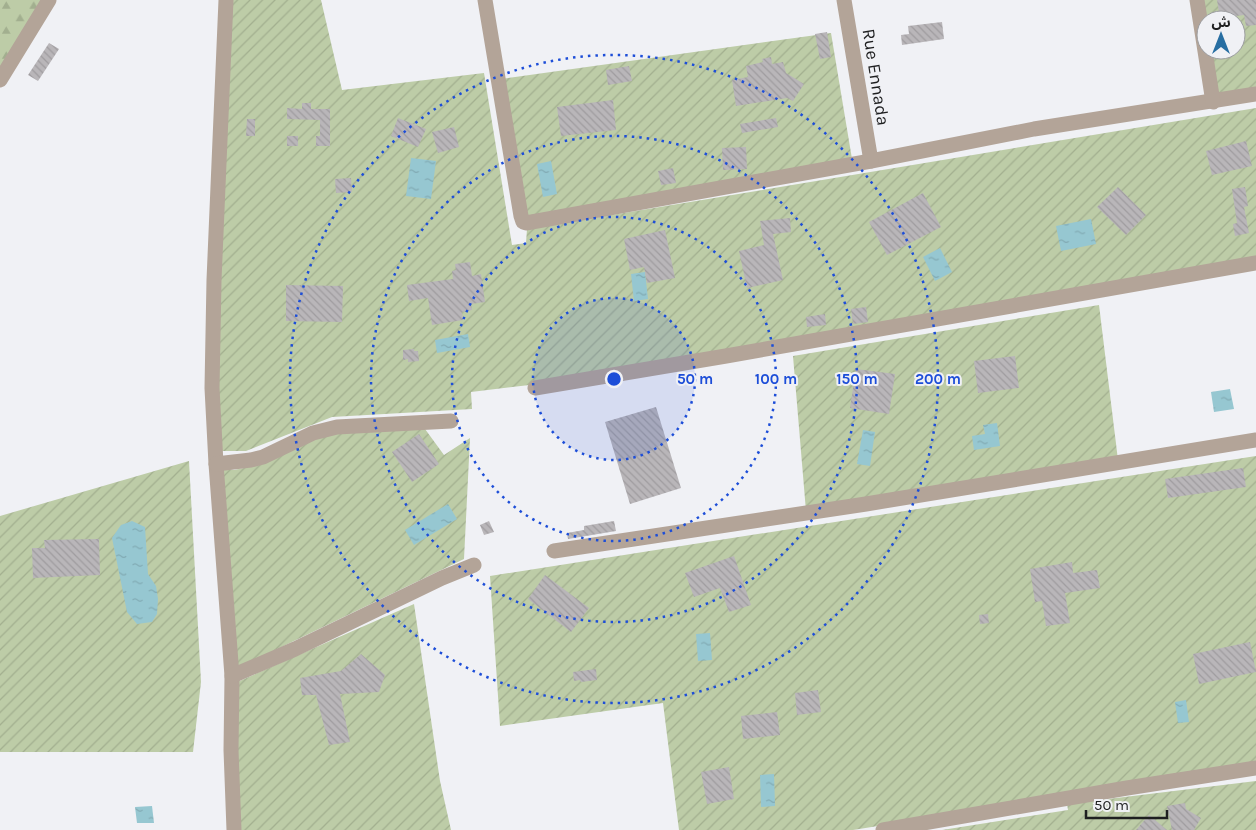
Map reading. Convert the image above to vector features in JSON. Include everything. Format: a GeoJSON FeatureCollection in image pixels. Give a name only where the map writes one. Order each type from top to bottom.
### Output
{"type":"FeatureCollection","features":[{"type":"Feature","properties":{"kind":"street"},"geometry":{"type":"LineString","coordinates":[[0,80],[49,0]]}},
{"type":"Feature","properties":{"kind":"street"},"geometry":{"type":"LineString","coordinates":[[226,0],[214,280],[212,388],[232,676],[234,830]]}},
{"type":"Feature","properties":{"kind":"street"},"geometry":{"type":"LineString","coordinates":[[484,0],[523,222],[532,223],[1034,129],[1256,94]]}},
{"type":"Feature","properties":{"kind":"street","name":"Rue Ennada"},"geometry":{"type":"LineString","coordinates":[[844,0],[871,161]]}},
{"type":"Feature","properties":{"kind":"street"},"geometry":{"type":"LineString","coordinates":[[1197,0],[1213,102]]}},
{"type":"Feature","properties":{"kind":"street"},"geometry":{"type":"LineString","coordinates":[[536,388],[1256,263]]}},
{"type":"Feature","properties":{"kind":"street"},"geometry":{"type":"LineString","coordinates":[[216,464],[263,457],[313,433],[337,427],[451,421]]}},
{"type":"Feature","properties":{"kind":"street"},"geometry":{"type":"LineString","coordinates":[[554,551],[866,504],[1256,440]]}},
{"type":"Feature","properties":{"kind":"street"},"geometry":{"type":"LineString","coordinates":[[232,676],[304,645],[442,578],[474,565]]}},
{"type":"Feature","properties":{"kind":"street"},"geometry":{"type":"LineString","coordinates":[[883,830],[1126,788],[1256,768]]}},
{"type":"Feature","properties":{"kind":"green space"},"geometry":{"type":"Polygon","coordinates":[[[0,0],[48,0],[0,69],[0,0]]]}},
{"type":"Feature","properties":{"kind":"green space"},"geometry":{"type":"Polygon","coordinates":[[[229,0],[321,0],[342,90],[484,73],[512,245],[526,243],[527,229],[1256,108],[1256,261],[555,382],[471,392],[472,409],[332,417],[246,451],[219,451],[215,348],[229,0]]]}},
{"type":"Feature","properties":{"kind":"green space"},"geometry":{"type":"Polygon","coordinates":[[[1199,0],[1256,0],[1256,90],[1215,97],[1209,60],[1246,60],[1246,10],[1202,10],[1199,0]]]}},
{"type":"Feature","properties":{"kind":"green space"},"geometry":{"type":"Polygon","coordinates":[[[831,33],[852,159],[523,217],[501,79],[831,33]]]}},
{"type":"Feature","properties":{"kind":"green space"},"geometry":{"type":"Polygon","coordinates":[[[1099,305],[1118,460],[806,511],[793,356],[1099,305]]]}},
{"type":"Feature","properties":{"kind":"green space"},"geometry":{"type":"Polygon","coordinates":[[[425,429],[444,455],[470,438],[464,559],[236,669],[221,468],[234,470],[259,465],[326,434],[425,429]]]}},
{"type":"Feature","properties":{"kind":"green space"},"geometry":{"type":"Polygon","coordinates":[[[1256,456],[1256,765],[853,830],[679,830],[663,703],[500,726],[490,576],[1256,456]]]}},
{"type":"Feature","properties":{"kind":"green space"},"geometry":{"type":"Polygon","coordinates":[[[189,461],[201,682],[193,752],[0,752],[0,516],[189,461]]]}},
{"type":"Feature","properties":{"kind":"green space"},"geometry":{"type":"Polygon","coordinates":[[[414,604],[440,781],[451,830],[233,830],[235,683],[414,604]]]}},
{"type":"Feature","properties":{"kind":"green space"},"geometry":{"type":"Polygon","coordinates":[[[1256,781],[1256,830],[942,830],[1068,810],[1067,804],[1256,781]]]}},
{"type":"Feature","properties":{"kind":"water"},"geometry":{"type":"Polygon","coordinates":[[[411,158],[436,161],[431,199],[406,196],[411,158]]]}},
{"type":"Feature","properties":{"kind":"water"},"geometry":{"type":"Polygon","coordinates":[[[551,161],[557,194],[543,197],[537,164],[551,161]]]}},
{"type":"Feature","properties":{"kind":"water"},"geometry":{"type":"Polygon","coordinates":[[[1091,219],[1096,244],[1061,251],[1056,226],[1091,219]]]}},
{"type":"Feature","properties":{"kind":"water"},"geometry":{"type":"Polygon","coordinates":[[[940,248],[952,272],[935,281],[923,257],[940,248]]]}},
{"type":"Feature","properties":{"kind":"water"},"geometry":{"type":"Polygon","coordinates":[[[645,272],[648,299],[634,301],[631,274],[645,272]]]}},
{"type":"Feature","properties":{"kind":"water"},"geometry":{"type":"Polygon","coordinates":[[[468,334],[470,347],[437,353],[435,340],[468,334]]]}},
{"type":"Feature","properties":{"kind":"water"},"geometry":{"type":"Polygon","coordinates":[[[1230,389],[1234,409],[1214,412],[1211,392],[1230,389]]]}},
{"type":"Feature","properties":{"kind":"water"},"geometry":{"type":"Polygon","coordinates":[[[997,423],[1000,446],[974,450],[972,436],[985,434],[983,425],[997,423]]]}},
{"type":"Feature","properties":{"kind":"water"},"geometry":{"type":"Polygon","coordinates":[[[863,430],[875,432],[870,466],[857,464],[863,430]]]}},
{"type":"Feature","properties":{"kind":"water"},"geometry":{"type":"Polygon","coordinates":[[[448,504],[457,519],[414,545],[405,530],[448,504]]]}},
{"type":"Feature","properties":{"kind":"water"},"geometry":{"type":"Polygon","coordinates":[[[132,521],[145,527],[148,574],[156,586],[158,599],[157,614],[152,622],[137,624],[127,612],[112,538],[121,525],[132,521]]]}},
{"type":"Feature","properties":{"kind":"water"},"geometry":{"type":"Polygon","coordinates":[[[710,633],[712,660],[698,661],[696,634],[710,633]]]}},
{"type":"Feature","properties":{"kind":"water"},"geometry":{"type":"Polygon","coordinates":[[[1186,700],[1189,722],[1178,723],[1175,702],[1186,700]]]}},
{"type":"Feature","properties":{"kind":"water"},"geometry":{"type":"Polygon","coordinates":[[[774,774],[775,806],[761,807],[760,775],[774,774]]]}},
{"type":"Feature","properties":{"kind":"water"},"geometry":{"type":"Polygon","coordinates":[[[152,806],[154,823],[137,823],[135,807],[152,806]]]}},
{"type":"Feature","properties":{"kind":"building"},"geometry":{"type":"Polygon","coordinates":[[[1217,0],[1256,0],[1256,25],[1246,26],[1246,10],[1219,10],[1217,0]]]}},
{"type":"Feature","properties":{"kind":"building"},"geometry":{"type":"Polygon","coordinates":[[[942,22],[944,39],[902,45],[901,35],[909,34],[908,26],[942,22]]]}},
{"type":"Feature","properties":{"kind":"building"},"geometry":{"type":"Polygon","coordinates":[[[827,32],[831,57],[820,59],[815,34],[827,32]]]}},
{"type":"Feature","properties":{"kind":"building"},"geometry":{"type":"Polygon","coordinates":[[[49,43],[59,49],[38,81],[28,75],[49,43]]]}},
{"type":"Feature","properties":{"kind":"building"},"geometry":{"type":"Polygon","coordinates":[[[771,57],[772,64],[783,62],[786,73],[804,84],[793,101],[787,98],[736,106],[732,80],[748,77],[746,66],[763,62],[762,59],[771,57]]]}},
{"type":"Feature","properties":{"kind":"building"},"geometry":{"type":"Polygon","coordinates":[[[629,66],[632,81],[608,85],[606,70],[629,66]]]}},
{"type":"Feature","properties":{"kind":"building"},"geometry":{"type":"Polygon","coordinates":[[[613,100],[616,130],[561,136],[557,107],[613,100]]]}},
{"type":"Feature","properties":{"kind":"building"},"geometry":{"type":"Polygon","coordinates":[[[302,103],[311,103],[311,109],[330,109],[330,146],[316,146],[316,136],[320,136],[320,120],[287,119],[287,108],[302,109],[302,103]]]}},
{"type":"Feature","properties":{"kind":"building"},"geometry":{"type":"Polygon","coordinates":[[[398,118],[426,129],[418,147],[391,136],[398,118]]]}},
{"type":"Feature","properties":{"kind":"building"},"geometry":{"type":"Polygon","coordinates":[[[776,118],[778,127],[742,133],[740,124],[776,118]]]}},
{"type":"Feature","properties":{"kind":"building"},"geometry":{"type":"Polygon","coordinates":[[[247,119],[255,119],[255,136],[246,136],[247,119]]]}},
{"type":"Feature","properties":{"kind":"building"},"geometry":{"type":"Polygon","coordinates":[[[454,127],[459,147],[438,153],[432,132],[454,127]]]}},
{"type":"Feature","properties":{"kind":"building"},"geometry":{"type":"Polygon","coordinates":[[[287,136],[298,136],[298,146],[287,146],[287,136]]]}},
{"type":"Feature","properties":{"kind":"building"},"geometry":{"type":"Polygon","coordinates":[[[1246,141],[1252,166],[1212,175],[1206,151],[1246,141]]]}},
{"type":"Feature","properties":{"kind":"building"},"geometry":{"type":"Polygon","coordinates":[[[746,147],[747,169],[723,170],[722,148],[746,147]]]}},
{"type":"Feature","properties":{"kind":"building"},"geometry":{"type":"Polygon","coordinates":[[[673,168],[676,183],[661,185],[658,171],[673,168]]]}},
{"type":"Feature","properties":{"kind":"building"},"geometry":{"type":"Polygon","coordinates":[[[351,178],[352,192],[336,193],[335,179],[351,178]]]}},
{"type":"Feature","properties":{"kind":"building"},"geometry":{"type":"Polygon","coordinates":[[[1118,187],[1146,215],[1126,235],[1097,207],[1118,187]]]}},
{"type":"Feature","properties":{"kind":"building"},"geometry":{"type":"Polygon","coordinates":[[[1245,187],[1248,206],[1244,207],[1249,233],[1235,236],[1233,224],[1237,223],[1232,189],[1245,187]]]}},
{"type":"Feature","properties":{"kind":"building"},"geometry":{"type":"Polygon","coordinates":[[[923,193],[941,227],[887,255],[869,222],[923,193]]]}},
{"type":"Feature","properties":{"kind":"building"},"geometry":{"type":"Polygon","coordinates":[[[790,218],[791,232],[773,234],[783,280],[747,288],[739,251],[764,245],[760,221],[790,218]]]}},
{"type":"Feature","properties":{"kind":"building"},"geometry":{"type":"Polygon","coordinates":[[[665,230],[675,278],[647,283],[644,267],[630,270],[624,239],[665,230]]]}},
{"type":"Feature","properties":{"kind":"building"},"geometry":{"type":"Polygon","coordinates":[[[470,262],[472,276],[481,274],[485,302],[471,304],[472,310],[462,312],[463,320],[432,325],[428,298],[409,301],[407,285],[453,279],[452,271],[456,270],[455,264],[470,262]]]}},
{"type":"Feature","properties":{"kind":"building"},"geometry":{"type":"Polygon","coordinates":[[[286,285],[343,286],[342,322],[286,321],[286,285]]]}},
{"type":"Feature","properties":{"kind":"building"},"geometry":{"type":"Polygon","coordinates":[[[866,307],[868,322],[853,324],[851,309],[866,307]]]}},
{"type":"Feature","properties":{"kind":"building"},"geometry":{"type":"Polygon","coordinates":[[[825,314],[826,325],[807,327],[806,317],[825,314]]]}},
{"type":"Feature","properties":{"kind":"building"},"geometry":{"type":"Polygon","coordinates":[[[414,349],[414,351],[418,351],[419,361],[408,362],[408,359],[403,360],[403,350],[414,349]]]}},
{"type":"Feature","properties":{"kind":"building"},"geometry":{"type":"Polygon","coordinates":[[[1015,356],[1019,388],[978,393],[974,361],[1015,356]]]}},
{"type":"Feature","properties":{"kind":"building"},"geometry":{"type":"Polygon","coordinates":[[[856,369],[895,374],[889,414],[850,408],[856,369]]]}},
{"type":"Feature","properties":{"kind":"building"},"geometry":{"type":"Polygon","coordinates":[[[656,407],[681,488],[630,504],[605,422],[656,407]]]}},
{"type":"Feature","properties":{"kind":"building"},"geometry":{"type":"Polygon","coordinates":[[[419,434],[439,464],[412,482],[392,452],[419,434]]]}},
{"type":"Feature","properties":{"kind":"building"},"geometry":{"type":"Polygon","coordinates":[[[1243,468],[1246,487],[1168,498],[1165,479],[1243,468]]]}},
{"type":"Feature","properties":{"kind":"building"},"geometry":{"type":"Polygon","coordinates":[[[489,521],[494,532],[484,535],[480,525],[489,521]]]}},
{"type":"Feature","properties":{"kind":"building"},"geometry":{"type":"Polygon","coordinates":[[[614,521],[616,531],[568,539],[567,533],[584,530],[584,526],[614,521]]]}},
{"type":"Feature","properties":{"kind":"building"},"geometry":{"type":"Polygon","coordinates":[[[99,539],[100,575],[33,578],[32,548],[45,548],[44,540],[99,539]]]}},
{"type":"Feature","properties":{"kind":"building"},"geometry":{"type":"Polygon","coordinates":[[[734,556],[751,605],[729,612],[720,588],[694,597],[685,573],[734,556]]]}},
{"type":"Feature","properties":{"kind":"building"},"geometry":{"type":"Polygon","coordinates":[[[1072,562],[1073,573],[1097,570],[1100,588],[1065,593],[1070,623],[1046,626],[1042,601],[1035,602],[1030,569],[1072,562]]]}},
{"type":"Feature","properties":{"kind":"building"},"geometry":{"type":"Polygon","coordinates":[[[545,575],[589,608],[571,632],[528,599],[545,575]]]}},
{"type":"Feature","properties":{"kind":"building"},"geometry":{"type":"Polygon","coordinates":[[[988,614],[989,623],[980,624],[979,615],[988,614]]]}},
{"type":"Feature","properties":{"kind":"building"},"geometry":{"type":"Polygon","coordinates":[[[1250,642],[1256,672],[1199,684],[1193,654],[1250,642]]]}},
{"type":"Feature","properties":{"kind":"building"},"geometry":{"type":"Polygon","coordinates":[[[361,654],[385,675],[379,692],[340,694],[350,742],[329,745],[316,695],[302,695],[300,678],[341,671],[361,654]]]}},
{"type":"Feature","properties":{"kind":"building"},"geometry":{"type":"Polygon","coordinates":[[[596,669],[597,680],[574,681],[573,672],[596,669]]]}},
{"type":"Feature","properties":{"kind":"building"},"geometry":{"type":"Polygon","coordinates":[[[818,690],[821,712],[797,715],[795,693],[818,690]]]}},
{"type":"Feature","properties":{"kind":"building"},"geometry":{"type":"Polygon","coordinates":[[[777,712],[780,735],[743,739],[741,716],[777,712]]]}},
{"type":"Feature","properties":{"kind":"building"},"geometry":{"type":"Polygon","coordinates":[[[729,767],[734,799],[707,804],[701,772],[729,767]]]}},
{"type":"Feature","properties":{"kind":"building"},"geometry":{"type":"Polygon","coordinates":[[[1185,803],[1186,809],[1201,818],[1194,830],[1172,830],[1167,806],[1185,803]]]}},
{"type":"Feature","properties":{"kind":"building"},"geometry":{"type":"Polygon","coordinates":[[[1149,815],[1167,830],[1136,830],[1149,815]]]}}]}
